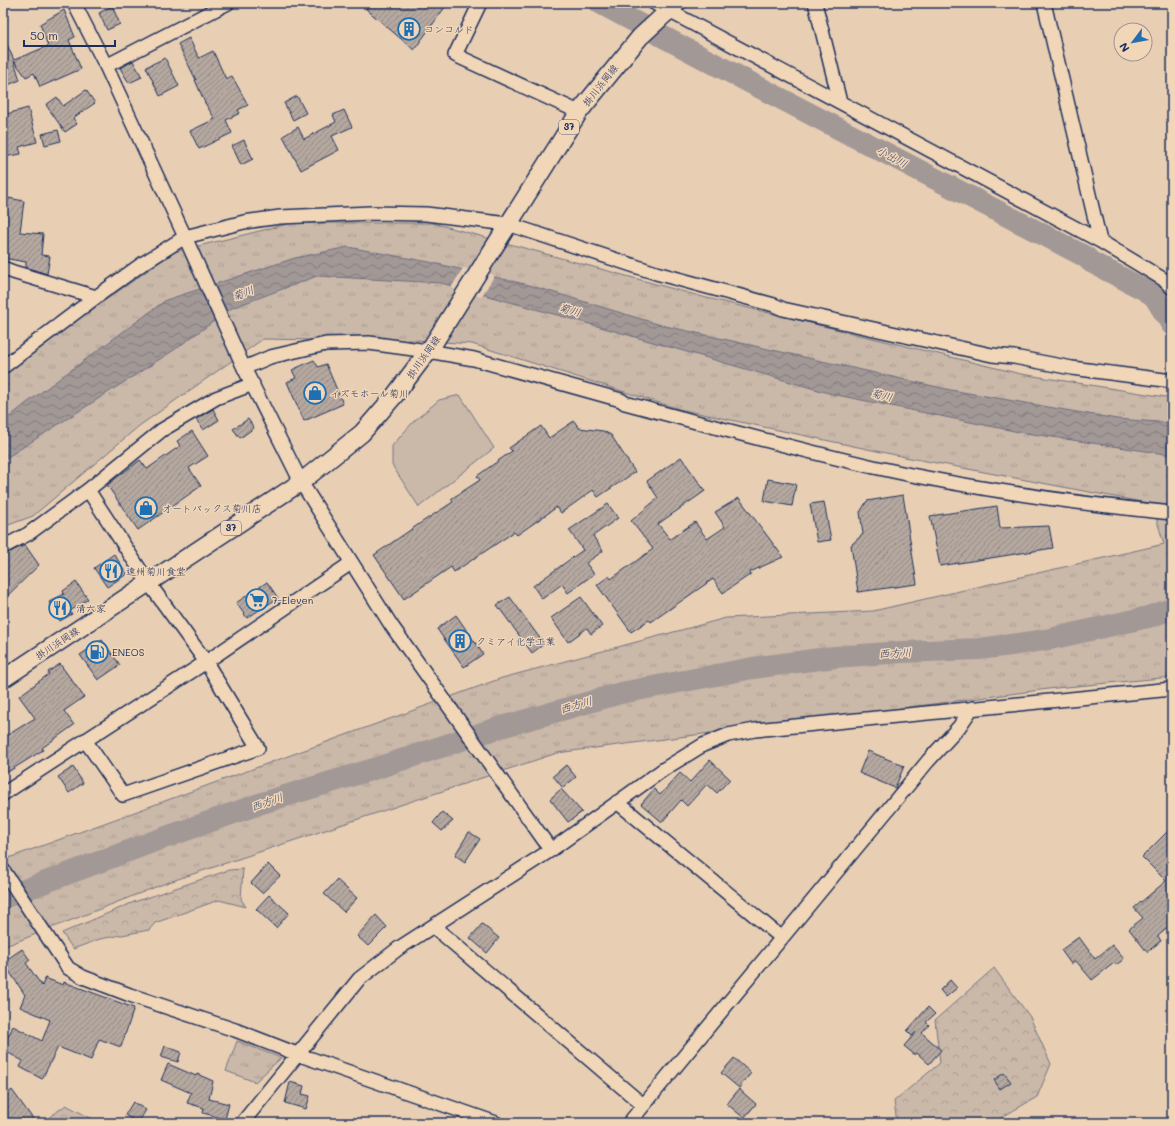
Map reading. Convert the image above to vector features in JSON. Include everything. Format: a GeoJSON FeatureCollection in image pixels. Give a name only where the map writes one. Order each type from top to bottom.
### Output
{"type":"FeatureCollection","features":[{"type":"Feature","properties":{"kind":"main road","name":"掛川浜岡線"},"geometry":{"type":"LineString","coordinates":[[3,679],[301,482],[362,433],[395,396],[430,348],[579,112],[665,8]]}},
{"type":"Feature","properties":{"kind":"street"},"geometry":{"type":"LineString","coordinates":[[74,3],[106,66],[243,364],[301,482],[391,625],[551,850]]}},
{"type":"Feature","properties":{"kind":"street"},"geometry":{"type":"LineString","coordinates":[[106,66],[228,3]]}},
{"type":"Feature","properties":{"kind":"street"},"geometry":{"type":"LineString","coordinates":[[480,3],[454,55],[579,112]]}},
{"type":"Feature","properties":{"kind":"street"},"geometry":{"type":"LineString","coordinates":[[814,3],[840,102]]}},
{"type":"Feature","properties":{"kind":"street"},"geometry":{"type":"LineString","coordinates":[[1044,3],[1100,241]]}},
{"type":"Feature","properties":{"kind":"street"},"geometry":{"type":"LineString","coordinates":[[665,8],[1100,241],[1163,279],[1172,288]]}},
{"type":"Feature","properties":{"kind":"street"},"geometry":{"type":"LineString","coordinates":[[3,367],[142,264],[186,239],[244,222],[280,217],[371,213],[426,214],[508,224],[656,273],[774,305],[783,309],[992,355],[1014,357],[1072,368],[1172,381]]}},
{"type":"Feature","properties":{"kind":"street"},"geometry":{"type":"LineString","coordinates":[[3,268],[96,297]]}},
{"type":"Feature","properties":{"kind":"street"},"geometry":{"type":"LineString","coordinates":[[243,364],[326,344],[369,343],[430,348],[763,440],[874,467],[967,486],[1106,506],[1172,513]]}},
{"type":"Feature","properties":{"kind":"street"},"geometry":{"type":"LineString","coordinates":[[3,547],[28,534],[88,490],[162,430],[216,398],[253,384]]}},
{"type":"Feature","properties":{"kind":"street"},"geometry":{"type":"LineString","coordinates":[[85,740],[123,795],[258,748],[206,662],[148,582],[88,490]]}},
{"type":"Feature","properties":{"kind":"street"},"geometry":{"type":"LineString","coordinates":[[3,794],[206,662],[351,563]]}},
{"type":"Feature","properties":{"kind":"street"},"geometry":{"type":"LineString","coordinates":[[242,1123],[359,979],[399,948],[551,850],[664,769],[703,745],[728,736],[762,729],[1172,689]]}},
{"type":"Feature","properties":{"kind":"street"},"geometry":{"type":"LineString","coordinates":[[629,1123],[928,761],[959,727],[972,708]]}},
{"type":"Feature","properties":{"kind":"street"},"geometry":{"type":"LineString","coordinates":[[617,802],[782,938]]}},
{"type":"Feature","properties":{"kind":"street"},"geometry":{"type":"LineString","coordinates":[[3,870],[68,968],[83,977],[130,995],[235,1030],[297,1054],[496,1123]]}},
{"type":"Feature","properties":{"kind":"street"},"geometry":{"type":"LineString","coordinates":[[432,926],[643,1105]]}},
{"type":"Feature","properties":{"kind":"green space"},"geometry":{"type":"Polygon","coordinates":[[[292,223],[433,223],[703,297],[1021,374],[1172,398],[1172,677],[1056,688],[557,753],[166,883],[3,947],[3,860],[502,678],[726,618],[873,611],[1164,544],[1152,504],[905,457],[679,409],[472,344],[415,340],[371,341],[263,339],[139,426],[33,516],[3,527],[3,376],[60,332],[174,252],[292,223]]]}},
{"type":"Feature","properties":{"kind":"green space"},"geometry":{"type":"Polygon","coordinates":[[[460,395],[494,448],[419,507],[392,465],[392,446],[413,422],[439,400],[460,395]]]}},
{"type":"Feature","properties":{"kind":"green space"},"geometry":{"type":"Polygon","coordinates":[[[243,869],[241,899],[246,907],[219,900],[155,923],[149,930],[100,939],[73,949],[62,933],[134,902],[229,870],[243,869]]]}},
{"type":"Feature","properties":{"kind":"green space"},"geometry":{"type":"Polygon","coordinates":[[[994,968],[1030,1017],[1051,1064],[1037,1097],[989,1123],[897,1123],[894,1101],[940,1063],[935,1020],[994,968]]]}},
{"type":"Feature","properties":{"kind":"green space"},"geometry":{"type":"Polygon","coordinates":[[[237,1041],[281,1058],[255,1082],[226,1071],[237,1041]]]}},
{"type":"Feature","properties":{"kind":"green space"},"geometry":{"type":"Polygon","coordinates":[[[66,1105],[100,1123],[45,1123],[44,1121],[66,1105]]]}},
{"type":"Feature","properties":{"kind":"water","name":"菊川"},"geometry":{"type":"Polygon","coordinates":[[[348,247],[429,262],[529,285],[661,325],[951,390],[1117,419],[1172,423],[1172,455],[1019,432],[832,394],[604,328],[441,283],[317,276],[232,308],[174,350],[3,460],[3,422],[166,300],[295,258],[348,247]]]}},
{"type":"Feature","properties":{"kind":"pier"},"geometry":{"type":"Polygon","coordinates":[[[463,268],[495,275],[481,297],[451,288],[463,268]]]}},
{"type":"Feature","properties":{"kind":"building","name":"コンコルド"},"geometry":{"type":"Polygon","coordinates":[[[370,3],[448,3],[414,50],[366,9],[370,3]]]}},
{"type":"Feature","properties":{"kind":"building"},"geometry":{"type":"Polygon","coordinates":[[[112,6],[120,24],[107,30],[99,13],[112,6]]]}},
{"type":"Feature","properties":{"kind":"building"},"geometry":{"type":"Polygon","coordinates":[[[64,10],[75,37],[69,40],[81,69],[40,87],[34,73],[26,77],[14,61],[20,80],[3,87],[3,36],[14,60],[48,46],[40,24],[64,10]]]}},
{"type":"Feature","properties":{"kind":"building"},"geometry":{"type":"Polygon","coordinates":[[[189,38],[199,58],[213,51],[226,79],[232,76],[248,105],[238,110],[240,113],[226,120],[232,133],[199,149],[190,131],[215,119],[205,103],[196,80],[178,44],[189,38]]]}},
{"type":"Feature","properties":{"kind":"building"},"geometry":{"type":"Polygon","coordinates":[[[165,58],[179,86],[160,96],[146,67],[165,58]]]}},
{"type":"Feature","properties":{"kind":"building"},"geometry":{"type":"Polygon","coordinates":[[[133,61],[142,77],[129,83],[120,68],[133,61]]]}},
{"type":"Feature","properties":{"kind":"building"},"geometry":{"type":"Polygon","coordinates":[[[86,90],[95,103],[73,118],[77,124],[65,132],[46,105],[57,97],[63,106],[86,90]]]}},
{"type":"Feature","properties":{"kind":"building"},"geometry":{"type":"Polygon","coordinates":[[[297,96],[306,113],[293,120],[284,103],[297,96]]]}},
{"type":"Feature","properties":{"kind":"building"},"geometry":{"type":"Polygon","coordinates":[[[28,108],[37,142],[19,147],[21,154],[3,157],[3,115],[28,108]]]}},
{"type":"Feature","properties":{"kind":"building"},"geometry":{"type":"Polygon","coordinates":[[[344,110],[352,127],[332,136],[339,150],[301,170],[283,136],[298,127],[304,139],[336,122],[333,115],[344,110]]]}},
{"type":"Feature","properties":{"kind":"building"},"geometry":{"type":"Polygon","coordinates":[[[58,130],[61,141],[45,145],[42,134],[58,130]]]}},
{"type":"Feature","properties":{"kind":"building"},"geometry":{"type":"Polygon","coordinates":[[[244,140],[253,159],[241,165],[232,146],[244,140]]]}},
{"type":"Feature","properties":{"kind":"building"},"geometry":{"type":"Polygon","coordinates":[[[3,197],[24,201],[20,232],[43,234],[41,255],[50,256],[47,274],[26,267],[26,262],[3,258],[3,197]]]}},
{"type":"Feature","properties":{"kind":"building","name":"イズモホール菊川"},"geometry":{"type":"Polygon","coordinates":[[[314,360],[318,367],[326,364],[343,404],[304,421],[287,382],[296,378],[292,370],[314,360]]]}},
{"type":"Feature","properties":{"kind":"building"},"geometry":{"type":"Polygon","coordinates":[[[213,409],[219,420],[203,430],[196,419],[213,409]]]}},
{"type":"Feature","properties":{"kind":"building"},"geometry":{"type":"Polygon","coordinates":[[[248,419],[254,428],[240,438],[233,429],[248,419]]]}},
{"type":"Feature","properties":{"kind":"building"},"geometry":{"type":"Polygon","coordinates":[[[574,421],[579,428],[603,431],[611,435],[635,472],[598,497],[593,490],[561,513],[557,507],[517,535],[514,532],[454,572],[451,567],[404,599],[374,555],[453,502],[451,499],[480,480],[477,476],[512,451],[509,448],[541,426],[549,438],[574,421]]]}},
{"type":"Feature","properties":{"kind":"building","name":"オートバックス菊川店"},"geometry":{"type":"Polygon","coordinates":[[[192,431],[208,456],[189,468],[201,486],[138,530],[107,485],[140,460],[147,469],[180,446],[177,441],[192,431]]]}},
{"type":"Feature","properties":{"kind":"building"},"geometry":{"type":"Polygon","coordinates":[[[681,457],[705,491],[658,524],[670,539],[695,522],[707,539],[725,527],[715,512],[739,498],[783,557],[750,572],[751,574],[723,593],[713,579],[651,622],[649,620],[631,632],[597,585],[609,576],[611,579],[653,549],[631,521],[658,498],[647,481],[681,457]]]}},
{"type":"Feature","properties":{"kind":"building"},"geometry":{"type":"Polygon","coordinates":[[[768,479],[796,484],[792,506],[764,501],[768,479]]]}},
{"type":"Feature","properties":{"kind":"building"},"geometry":{"type":"Polygon","coordinates":[[[903,495],[917,584],[858,592],[851,545],[863,534],[860,512],[867,501],[903,495]]]}},
{"type":"Feature","properties":{"kind":"building"},"geometry":{"type":"Polygon","coordinates":[[[824,502],[831,540],[817,542],[810,504],[824,502]]]}},
{"type":"Feature","properties":{"kind":"building"},"geometry":{"type":"Polygon","coordinates":[[[608,504],[618,518],[593,536],[603,551],[586,563],[594,574],[568,593],[562,584],[542,599],[533,586],[583,550],[569,530],[608,504]]]}},
{"type":"Feature","properties":{"kind":"building"},"geometry":{"type":"Polygon","coordinates":[[[997,506],[1000,528],[1049,526],[1053,548],[940,566],[930,516],[997,506]]]}},
{"type":"Feature","properties":{"kind":"building"},"geometry":{"type":"Polygon","coordinates":[[[25,545],[39,565],[3,600],[3,555],[25,545]]]}},
{"type":"Feature","properties":{"kind":"building","name":"遠州菊川食堂"},"geometry":{"type":"Polygon","coordinates":[[[114,554],[127,574],[107,587],[94,568],[114,554]]]}},
{"type":"Feature","properties":{"kind":"building"},"geometry":{"type":"Polygon","coordinates":[[[76,582],[88,599],[70,611],[72,614],[60,621],[49,602],[64,594],[63,591],[76,582]]]}},
{"type":"Feature","properties":{"kind":"building","name":"7-Eleven"},"geometry":{"type":"Polygon","coordinates":[[[267,582],[278,598],[247,618],[236,603],[267,582]]]}},
{"type":"Feature","properties":{"kind":"building"},"geometry":{"type":"Polygon","coordinates":[[[510,597],[544,644],[532,653],[497,605],[510,597]]]}},
{"type":"Feature","properties":{"kind":"building"},"geometry":{"type":"Polygon","coordinates":[[[581,597],[602,626],[591,634],[587,628],[568,642],[551,618],[581,597]]]}},
{"type":"Feature","properties":{"kind":"building","name":"クミアイ化学工業"},"geometry":{"type":"Polygon","coordinates":[[[456,615],[483,654],[464,667],[437,629],[456,615]]]}},
{"type":"Feature","properties":{"kind":"building"},"geometry":{"type":"Polygon","coordinates":[[[102,640],[120,665],[98,680],[80,655],[102,640]]]}},
{"type":"Feature","properties":{"kind":"building"},"geometry":{"type":"Polygon","coordinates":[[[60,664],[84,697],[64,711],[74,725],[42,748],[43,750],[3,775],[3,738],[35,718],[19,696],[60,664]]]}},
{"type":"Feature","properties":{"kind":"building"},"geometry":{"type":"Polygon","coordinates":[[[868,751],[904,766],[895,788],[859,773],[868,751]]]}},
{"type":"Feature","properties":{"kind":"building"},"geometry":{"type":"Polygon","coordinates":[[[710,760],[730,779],[717,793],[707,784],[687,806],[681,800],[662,822],[641,804],[654,789],[660,795],[680,773],[690,782],[710,760]]]}},
{"type":"Feature","properties":{"kind":"building"},"geometry":{"type":"Polygon","coordinates":[[[566,765],[576,777],[563,788],[553,776],[566,765]]]}},
{"type":"Feature","properties":{"kind":"building"},"geometry":{"type":"Polygon","coordinates":[[[73,767],[83,783],[69,793],[58,777],[73,767]]]}},
{"type":"Feature","properties":{"kind":"building"},"geometry":{"type":"Polygon","coordinates":[[[561,789],[582,812],[568,822],[550,799],[561,789]]]}},
{"type":"Feature","properties":{"kind":"building"},"geometry":{"type":"Polygon","coordinates":[[[442,812],[453,821],[442,831],[433,823],[442,812]]]}},
{"type":"Feature","properties":{"kind":"building"},"geometry":{"type":"Polygon","coordinates":[[[1172,827],[1172,924],[1158,936],[1161,941],[1147,952],[1129,929],[1143,918],[1134,908],[1166,881],[1142,857],[1172,827]]]}},
{"type":"Feature","properties":{"kind":"building"},"geometry":{"type":"Polygon","coordinates":[[[469,832],[480,839],[465,862],[455,855],[469,832]]]}},
{"type":"Feature","properties":{"kind":"building"},"geometry":{"type":"Polygon","coordinates":[[[268,864],[280,876],[262,893],[251,883],[268,864]]]}},
{"type":"Feature","properties":{"kind":"building"},"geometry":{"type":"Polygon","coordinates":[[[337,880],[357,898],[344,912],[324,894],[337,880]]]}},
{"type":"Feature","properties":{"kind":"building"},"geometry":{"type":"Polygon","coordinates":[[[269,895],[289,913],[276,928],[256,909],[269,895]]]}},
{"type":"Feature","properties":{"kind":"building"},"geometry":{"type":"Polygon","coordinates":[[[376,915],[387,927],[368,946],[357,936],[376,915]]]}},
{"type":"Feature","properties":{"kind":"building"},"geometry":{"type":"Polygon","coordinates":[[[482,924],[499,938],[487,953],[470,938],[482,924]]]}},
{"type":"Feature","properties":{"kind":"building"},"geometry":{"type":"Polygon","coordinates":[[[1079,937],[1095,959],[1112,945],[1124,959],[1116,965],[1114,963],[1092,980],[1076,961],[1071,964],[1061,950],[1079,937]]]}},
{"type":"Feature","properties":{"kind":"building"},"geometry":{"type":"Polygon","coordinates":[[[22,949],[30,960],[26,963],[42,986],[45,978],[63,985],[64,982],[134,1008],[121,1047],[99,1039],[91,1060],[58,1047],[42,1079],[20,1067],[23,1061],[3,1050],[3,1036],[7,1039],[13,1026],[42,1041],[50,1020],[20,1007],[25,995],[3,962],[22,949]]]}},
{"type":"Feature","properties":{"kind":"building"},"geometry":{"type":"Polygon","coordinates":[[[950,980],[957,988],[946,997],[940,990],[950,980]]]}},
{"type":"Feature","properties":{"kind":"building"},"geometry":{"type":"Polygon","coordinates":[[[928,1007],[935,1014],[926,1022],[929,1025],[922,1033],[941,1050],[929,1064],[917,1053],[915,1055],[904,1046],[916,1032],[912,1036],[907,1031],[928,1007]]]}},
{"type":"Feature","properties":{"kind":"building"},"geometry":{"type":"Polygon","coordinates":[[[165,1046],[181,1052],[178,1062],[161,1057],[165,1046]]]}},
{"type":"Feature","properties":{"kind":"building"},"geometry":{"type":"Polygon","coordinates":[[[734,1058],[751,1073],[739,1088],[721,1073],[734,1058]]]}},
{"type":"Feature","properties":{"kind":"building"},"geometry":{"type":"Polygon","coordinates":[[[168,1064],[196,1076],[197,1074],[213,1081],[209,1099],[229,1104],[225,1119],[203,1113],[204,1108],[187,1103],[191,1093],[161,1080],[168,1064]]]}},
{"type":"Feature","properties":{"kind":"building"},"geometry":{"type":"Polygon","coordinates":[[[1004,1073],[1011,1082],[1000,1089],[994,1080],[1004,1073]]]}},
{"type":"Feature","properties":{"kind":"building"},"geometry":{"type":"Polygon","coordinates":[[[290,1082],[304,1086],[302,1094],[310,1096],[306,1109],[285,1103],[290,1082]]]}},
{"type":"Feature","properties":{"kind":"building"},"geometry":{"type":"Polygon","coordinates":[[[739,1089],[756,1104],[744,1118],[727,1104],[739,1089]]]}},
{"type":"Feature","properties":{"kind":"building"},"geometry":{"type":"Polygon","coordinates":[[[12,1090],[36,1123],[3,1123],[3,1097],[12,1090]]]}},
{"type":"Feature","properties":{"kind":"building"},"geometry":{"type":"Polygon","coordinates":[[[133,1102],[146,1110],[138,1123],[125,1115],[133,1102]]]}},
{"type":"Feature","properties":{"kind":"waterway","name":"小出川"},"geometry":{"type":"LineString","coordinates":[[600,3],[1086,257],[1091,262],[1145,290],[1154,296],[1172,325]]}},
{"type":"Feature","properties":{"kind":"waterway","name":"西方川"},"geometry":{"type":"LineString","coordinates":[[3,898],[262,803],[377,768],[498,728],[621,693],[753,668],[835,657],[902,652],[979,649],[1018,644],[1050,639],[1148,617],[1172,609]]}},
{"type":"Feature","properties":{"kind":"place","name":"コンコルド"},"geometry":{"type":"Point","coordinates":[409,29]}},
{"type":"Feature","properties":{"kind":"place","name":"イズモホール菊川"},"geometry":{"type":"Point","coordinates":[315,393]}},
{"type":"Feature","properties":{"kind":"place","name":"オートバックス菊川店"},"geometry":{"type":"Point","coordinates":[146,508]}},
{"type":"Feature","properties":{"kind":"place","name":"遠州菊川食堂"},"geometry":{"type":"Point","coordinates":[111,571]}},
{"type":"Feature","properties":{"kind":"place","name":"7-Eleven"},"geometry":{"type":"Point","coordinates":[257,600]}},
{"type":"Feature","properties":{"kind":"place","name":"清六家"},"geometry":{"type":"Point","coordinates":[60,608]}},
{"type":"Feature","properties":{"kind":"place","name":"クミアイ化学工業"},"geometry":{"type":"Point","coordinates":[460,641]}},
{"type":"Feature","properties":{"kind":"place","name":"ENEOS"},"geometry":{"type":"Point","coordinates":[97,652]}}]}
